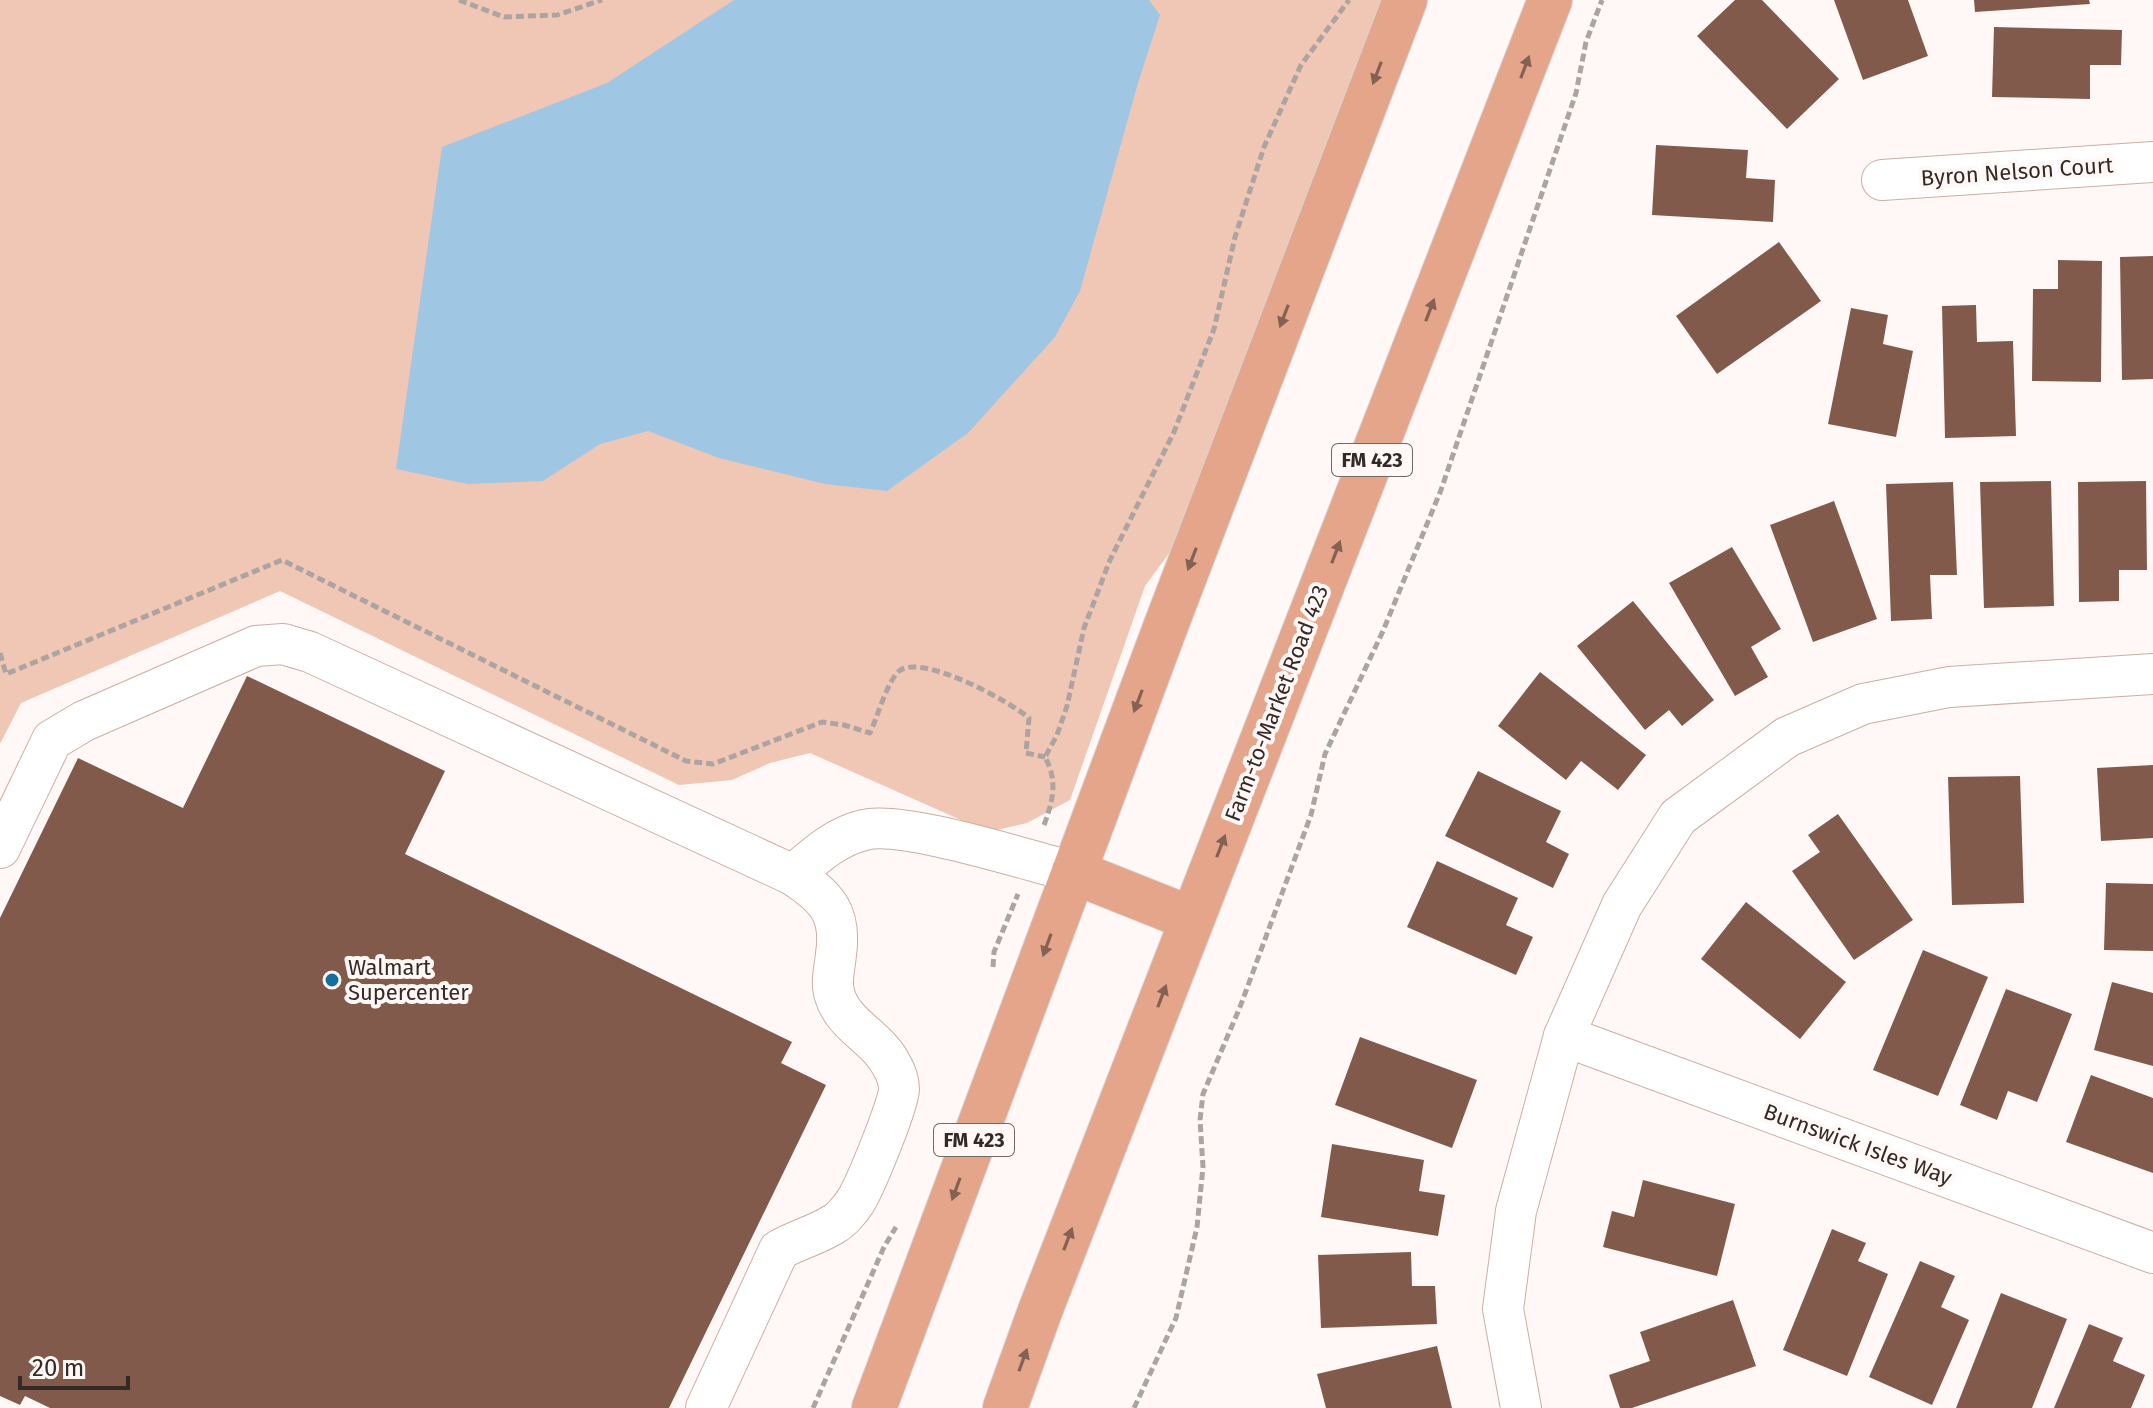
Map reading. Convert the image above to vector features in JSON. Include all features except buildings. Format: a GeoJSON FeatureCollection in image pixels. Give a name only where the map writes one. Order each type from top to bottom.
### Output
{"type":"FeatureCollection","features":[{"type":"Feature","properties":{"kind":"main road","name":"FM 423"},"geometry":{"type":"LineString","coordinates":[[874,1408],[1405,0]]}},
{"type":"Feature","properties":{"kind":"main road","name":"Farm-to-Market Road 423"},"geometry":{"type":"LineString","coordinates":[[1005,1408],[1550,0]]}},
{"type":"Feature","properties":{"kind":"main road"},"geometry":{"type":"LineString","coordinates":[[1074,872],[1192,919]]}},
{"type":"Feature","properties":{"kind":"street","name":"Byron Nelson Court"},"geometry":{"type":"LineString","coordinates":[[1882,180],[2153,162]]}},
{"type":"Feature","properties":{"kind":"street"},"geometry":{"type":"LineString","coordinates":[[0,848],[52,740],[84,721],[256,646],[283,644],[310,652],[793,875],[814,889],[830,905],[838,926],[832,976],[835,996],[842,1011],[859,1030],[883,1048],[900,1088],[896,1107],[856,1202],[835,1224],[779,1250],[706,1408]]}},
{"type":"Feature","properties":{"kind":"street"},"geometry":{"type":"LineString","coordinates":[[1521,1408],[1503,1309],[1516,1211],[1564,1036],[1622,905],[1678,817],[1787,737],[1863,704],[1949,687],[2153,674]]}},
{"type":"Feature","properties":{"kind":"street"},"geometry":{"type":"LineString","coordinates":[[793,875],[833,841],[866,829],[919,833],[1074,872]]}},
{"type":"Feature","properties":{"kind":"street","name":"Burnswick Isles Way"},"geometry":{"type":"LineString","coordinates":[[1564,1036],[2153,1253]]}},
{"type":"Feature","properties":{"kind":"path"},"geometry":{"type":"LineString","coordinates":[[459,0],[504,17],[557,15],[602,0]]}},
{"type":"Feature","properties":{"kind":"path"},"geometry":{"type":"LineString","coordinates":[[1045,757],[1067,706],[1084,628],[1110,560],[1174,432],[1214,329],[1235,237],[1264,147],[1301,65],[1349,0]]}},
{"type":"Feature","properties":{"kind":"path"},"geometry":{"type":"LineString","coordinates":[[1134,1408],[1176,1318],[1197,1227],[1203,1167],[1200,1120],[1203,1094],[1240,1007],[1311,815],[1325,754],[1383,631],[1441,490],[1571,108],[1586,42],[1602,0]]}},
{"type":"Feature","properties":{"kind":"path"},"geometry":{"type":"LineString","coordinates":[[0,653],[6,674],[282,560],[686,761],[713,764],[822,722],[870,733],[895,674],[906,667],[922,667],[960,679],[1020,710],[1029,718],[1026,753],[1045,757],[1051,768],[1055,796],[1032,862],[994,952],[992,981]]}},
{"type":"Feature","properties":{"kind":"path"},"geometry":{"type":"LineString","coordinates":[[813,1408],[884,1247],[897,1225]]}},
{"type":"Feature","properties":{"kind":"shaded area"},"geometry":{"type":"Polygon","coordinates":[[[0,0],[1382,0],[1178,541],[1145,586],[1070,800],[1027,823],[988,832],[810,753],[770,763],[732,780],[679,785],[280,591],[21,703],[0,744],[0,0]]]}},
{"type":"Feature","properties":{"kind":"water"},"geometry":{"type":"Polygon","coordinates":[[[734,0],[1149,0],[1160,15],[1080,291],[1055,337],[968,433],[887,491],[825,484],[719,458],[648,431],[600,444],[543,481],[468,484],[396,469],[442,147],[607,83],[734,0]]]}},
{"type":"Feature","properties":{"kind":"place","name":"Walmart Supercenter"},"geometry":{"type":"Point","coordinates":[332,980]}}]}
